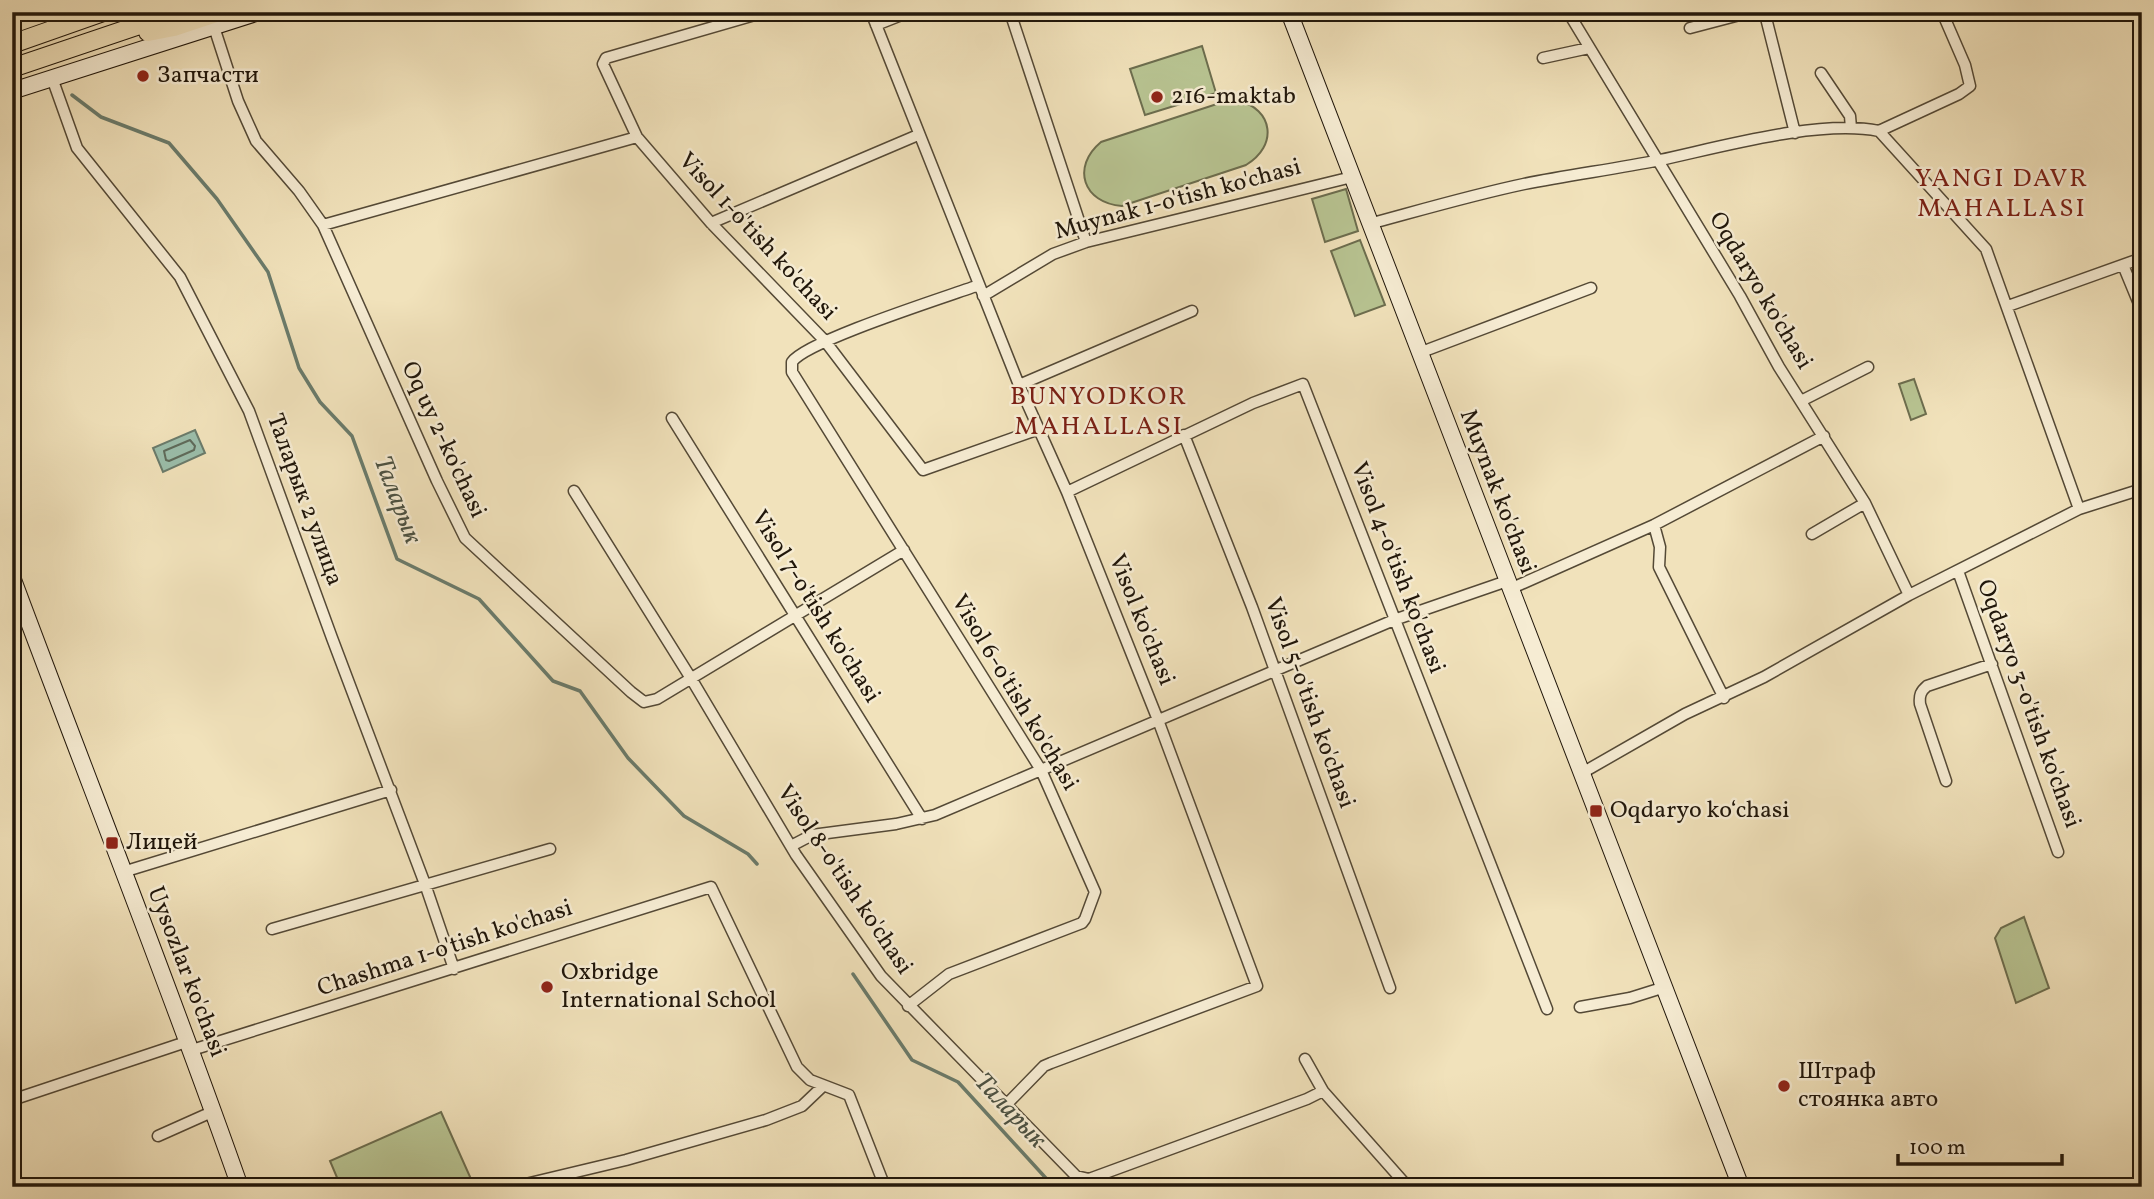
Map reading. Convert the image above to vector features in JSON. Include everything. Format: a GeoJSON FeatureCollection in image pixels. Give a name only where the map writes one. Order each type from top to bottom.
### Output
{"type":"FeatureCollection","features":[{"type":"Feature","properties":{"kind":"main road"},"geometry":{"type":"LineString","coordinates":[[12,44],[103,12]]}},
{"type":"Feature","properties":{"kind":"main road"},"geometry":{"type":"LineString","coordinates":[[12,68],[178,12]]}},
{"type":"Feature","properties":{"kind":"main road"},"geometry":{"type":"LineString","coordinates":[[12,24],[43,13]]}},
{"type":"Feature","properties":{"kind":"main road"},"geometry":{"type":"LineString","coordinates":[[76,47],[217,20]]}},
{"type":"Feature","properties":{"kind":"street"},"geometry":{"type":"LineString","coordinates":[[12,91],[217,20],[259,12]]}},
{"type":"Feature","properties":{"kind":"street","name":"Visol 1-o'tish ko'chasi"},"geometry":{"type":"LineString","coordinates":[[765,12],[606,58],[603,64],[637,137],[711,223],[825,341],[923,470],[1039,429]]}},
{"type":"Feature","properties":{"kind":"street","name":"Visol ko'chasi"},"geometry":{"type":"LineString","coordinates":[[871,12],[1019,385],[1067,492],[1158,720],[1257,986],[1044,1066],[1007,1104]]}},
{"type":"Feature","properties":{"kind":"street"},"geometry":{"type":"LineString","coordinates":[[876,25],[909,12]]}},
{"type":"Feature","properties":{"kind":"street"},"geometry":{"type":"LineString","coordinates":[[1010,12],[1086,242]]}},
{"type":"Feature","properties":{"kind":"street","name":"Muynak ko'chasi"},"geometry":{"type":"LineString","coordinates":[[1289,12],[1741,1187]]}},
{"type":"Feature","properties":{"kind":"street","name":"Oqdaryo ko'chasi"},"geometry":{"type":"LineString","coordinates":[[1568,12],[1740,296],[1779,368],[1865,503],[1909,595]]}},
{"type":"Feature","properties":{"kind":"street"},"geometry":{"type":"LineString","coordinates":[[1690,28],[1751,12]]}},
{"type":"Feature","properties":{"kind":"street"},"geometry":{"type":"LineString","coordinates":[[1759,12],[1766,18],[1795,133]]}},
{"type":"Feature","properties":{"kind":"street"},"geometry":{"type":"LineString","coordinates":[[1369,224],[1525,184],[1730,144],[1795,133],[1851,128],[1880,131],[1959,94],[1970,86],[1965,65],[1942,12]]}},
{"type":"Feature","properties":{"kind":"street","name":"Oq uy 2-ko'chasi"},"geometry":{"type":"LineString","coordinates":[[217,20],[238,101],[256,141],[299,191],[323,225],[465,538],[644,702],[657,699],[692,680],[904,550]]}},
{"type":"Feature","properties":{"kind":"street"},"geometry":{"type":"LineString","coordinates":[[1543,58],[1588,48]]}},
{"type":"Feature","properties":{"kind":"street"},"geometry":{"type":"LineString","coordinates":[[1821,74],[1850,116],[1851,128]]}},
{"type":"Feature","properties":{"kind":"street","name":"Таларык 2 улица"},"geometry":{"type":"LineString","coordinates":[[52,78],[77,148],[180,277],[249,411],[391,790],[454,969]]}},
{"type":"Feature","properties":{"kind":"street"},"geometry":{"type":"LineString","coordinates":[[1880,131],[1942,204],[1986,249],[2079,509]]}},
{"type":"Feature","properties":{"kind":"street"},"geometry":{"type":"LineString","coordinates":[[711,223],[918,135]]}},
{"type":"Feature","properties":{"kind":"street"},"geometry":{"type":"LineString","coordinates":[[323,225],[637,137]]}},
{"type":"Feature","properties":{"kind":"street","name":"Muynak 1-o'tish ko'chasi"},"geometry":{"type":"LineString","coordinates":[[983,296],[1053,254],[1086,242],[1352,177]]}},
{"type":"Feature","properties":{"kind":"street"},"geometry":{"type":"LineString","coordinates":[[2008,306],[2142,258]]}},
{"type":"Feature","properties":{"kind":"street"},"geometry":{"type":"LineString","coordinates":[[2123,265],[2142,311]]}},
{"type":"Feature","properties":{"kind":"street"},"geometry":{"type":"LineString","coordinates":[[825,341],[979,285]]}},
{"type":"Feature","properties":{"kind":"street"},"geometry":{"type":"LineString","coordinates":[[1419,353],[1591,288]]}},
{"type":"Feature","properties":{"kind":"street"},"geometry":{"type":"LineString","coordinates":[[1019,385],[1192,311]]}},
{"type":"Feature","properties":{"kind":"street","name":"Visol 6-o'tish ko'chasi"},"geometry":{"type":"LineString","coordinates":[[825,341],[797,356],[792,362],[792,372],[1041,770],[1095,892],[1085,919],[1070,929],[949,974],[908,1006]]}},
{"type":"Feature","properties":{"kind":"street"},"geometry":{"type":"LineString","coordinates":[[1801,401],[1868,367]]}},
{"type":"Feature","properties":{"kind":"street","name":"Visol 4-o'tish ko'chasi"},"geometry":{"type":"LineString","coordinates":[[1067,492],[1252,403],[1303,384],[1547,1009]]}},
{"type":"Feature","properties":{"kind":"street","name":"Visol 7-o'tish ko'chasi"},"geometry":{"type":"LineString","coordinates":[[672,418],[922,819]]}},
{"type":"Feature","properties":{"kind":"street","name":"Visol 5-o'tish ko'chasi"},"geometry":{"type":"LineString","coordinates":[[1184,435],[1274,669],[1390,988]]}},
{"type":"Feature","properties":{"kind":"street"},"geometry":{"type":"LineString","coordinates":[[792,846],[811,835],[922,819],[1394,620],[1508,585],[1654,525],[1824,436]]}},
{"type":"Feature","properties":{"kind":"street"},"geometry":{"type":"LineString","coordinates":[[1582,773],[1685,714],[1764,677],[1909,595],[2079,509],[2142,489]]}},
{"type":"Feature","properties":{"kind":"street","name":"Visol 8-o'tish ko'chasi"},"geometry":{"type":"LineString","coordinates":[[574,491],[792,846],[881,976],[1076,1176],[1089,1178],[1323,1091]]}},
{"type":"Feature","properties":{"kind":"street"},"geometry":{"type":"LineString","coordinates":[[1812,534],[1865,503]]}},
{"type":"Feature","properties":{"kind":"street"},"geometry":{"type":"LineString","coordinates":[[1654,525],[1661,547],[1659,567],[1724,698]]}},
{"type":"Feature","properties":{"kind":"street","name":"Oqdaryo 3-o'tish ko'chasi"},"geometry":{"type":"LineString","coordinates":[[1958,571],[2058,852]]}},
{"type":"Feature","properties":{"kind":"street","name":"Uysozlar ko'chasi"},"geometry":{"type":"LineString","coordinates":[[12,578],[190,1045],[214,1111],[234,1185]]}},
{"type":"Feature","properties":{"kind":"street"},"geometry":{"type":"LineString","coordinates":[[1946,781],[1919,697],[1927,686],[1992,664]]}},
{"type":"Feature","properties":{"kind":"street"},"geometry":{"type":"LineString","coordinates":[[123,872],[391,790]]}},
{"type":"Feature","properties":{"kind":"street"},"geometry":{"type":"LineString","coordinates":[[272,929],[550,849]]}},
{"type":"Feature","properties":{"kind":"street","name":"Chashma 1-o'tish ko'chasi"},"geometry":{"type":"LineString","coordinates":[[12,1100],[190,1045],[454,969],[710,887],[797,1067],[810,1080],[822,1086]]}},
{"type":"Feature","properties":{"kind":"street"},"geometry":{"type":"LineString","coordinates":[[1580,1007],[1630,999],[1665,987]]}},
{"type":"Feature","properties":{"kind":"street"},"geometry":{"type":"LineString","coordinates":[[1305,1059],[1323,1091],[1408,1187]]}},
{"type":"Feature","properties":{"kind":"street"},"geometry":{"type":"LineString","coordinates":[[513,1187],[626,1160],[765,1120],[802,1106],[822,1086],[838,1089],[849,1095],[885,1187]]}},
{"type":"Feature","properties":{"kind":"street"},"geometry":{"type":"LineString","coordinates":[[158,1136],[214,1111]]}},
{"type":"Feature","properties":{"kind":"shaded area"},"geometry":{"type":"Polygon","coordinates":[[[1202,46],[1216,93],[1145,115],[1130,69],[1202,46]]]}},
{"type":"Feature","properties":{"kind":"shaded area"},"geometry":{"type":"Polygon","coordinates":[[[1237,100],[1259,111],[1267,129],[1263,148],[1246,165],[1122,206],[1098,198],[1090,191],[1084,172],[1086,162],[1101,142],[1226,101],[1237,100]]]}},
{"type":"Feature","properties":{"kind":"shaded area"},"geometry":{"type":"Polygon","coordinates":[[[1346,189],[1358,231],[1325,242],[1312,199],[1346,189]]]}},
{"type":"Feature","properties":{"kind":"shaded area"},"geometry":{"type":"Polygon","coordinates":[[[1360,240],[1385,305],[1355,316],[1331,251],[1360,240]]]}},
{"type":"Feature","properties":{"kind":"shaded area"},"geometry":{"type":"Polygon","coordinates":[[[1914,379],[1926,414],[1911,420],[1899,384],[1914,379]]]}},
{"type":"Feature","properties":{"kind":"shaded area"},"geometry":{"type":"Polygon","coordinates":[[[2024,917],[2049,988],[2016,1003],[1995,938],[2001,928],[2024,917]]]}},
{"type":"Feature","properties":{"kind":"shaded area"},"geometry":{"type":"Polygon","coordinates":[[[441,1112],[471,1179],[452,1187],[341,1187],[330,1161],[441,1112]]]}},
{"type":"Feature","properties":{"kind":"water"},"geometry":{"type":"Polygon","coordinates":[[[195,430],[205,453],[163,472],[153,448],[195,430]]]}},
{"type":"Feature","properties":{"kind":"waterway","name":"Таларык"},"geometry":{"type":"LineString","coordinates":[[72,95],[101,117],[169,143],[217,199],[268,272],[299,368],[320,402],[352,436],[397,559],[479,599],[553,681],[580,691],[628,758],[684,816],[748,854],[757,864]]}},
{"type":"Feature","properties":{"kind":"waterway","name":"Таларык"},"geometry":{"type":"LineString","coordinates":[[853,974],[912,1060],[958,1082],[1054,1187]]}},
{"type":"Feature","properties":{"kind":"place","name":"Запчасти"},"geometry":{"type":"Point","coordinates":[143,76]}},
{"type":"Feature","properties":{"kind":"place","name":"216-maktab"},"geometry":{"type":"Point","coordinates":[1157,97]}},
{"type":"Feature","properties":{"kind":"place","name":"Oqdaryo koʻchasi"},"geometry":{"type":"Point","coordinates":[1596,811]}},
{"type":"Feature","properties":{"kind":"place","name":"Лицей"},"geometry":{"type":"Point","coordinates":[112,843]}},
{"type":"Feature","properties":{"kind":"place","name":"Oxbridge International School"},"geometry":{"type":"Point","coordinates":[547,987]}},
{"type":"Feature","properties":{"kind":"place","name":"Штраф стоянка авто"},"geometry":{"type":"Point","coordinates":[1784,1086]}},
{"type":"Feature","properties":{"kind":"district","name":"YANGI DAVR MAHALLASI"},"geometry":{"type":"Point","coordinates":[2002,194]}},
{"type":"Feature","properties":{"kind":"district","name":"BUNYODKOR MAHALLASI"},"geometry":{"type":"Point","coordinates":[1099,412]}}]}
